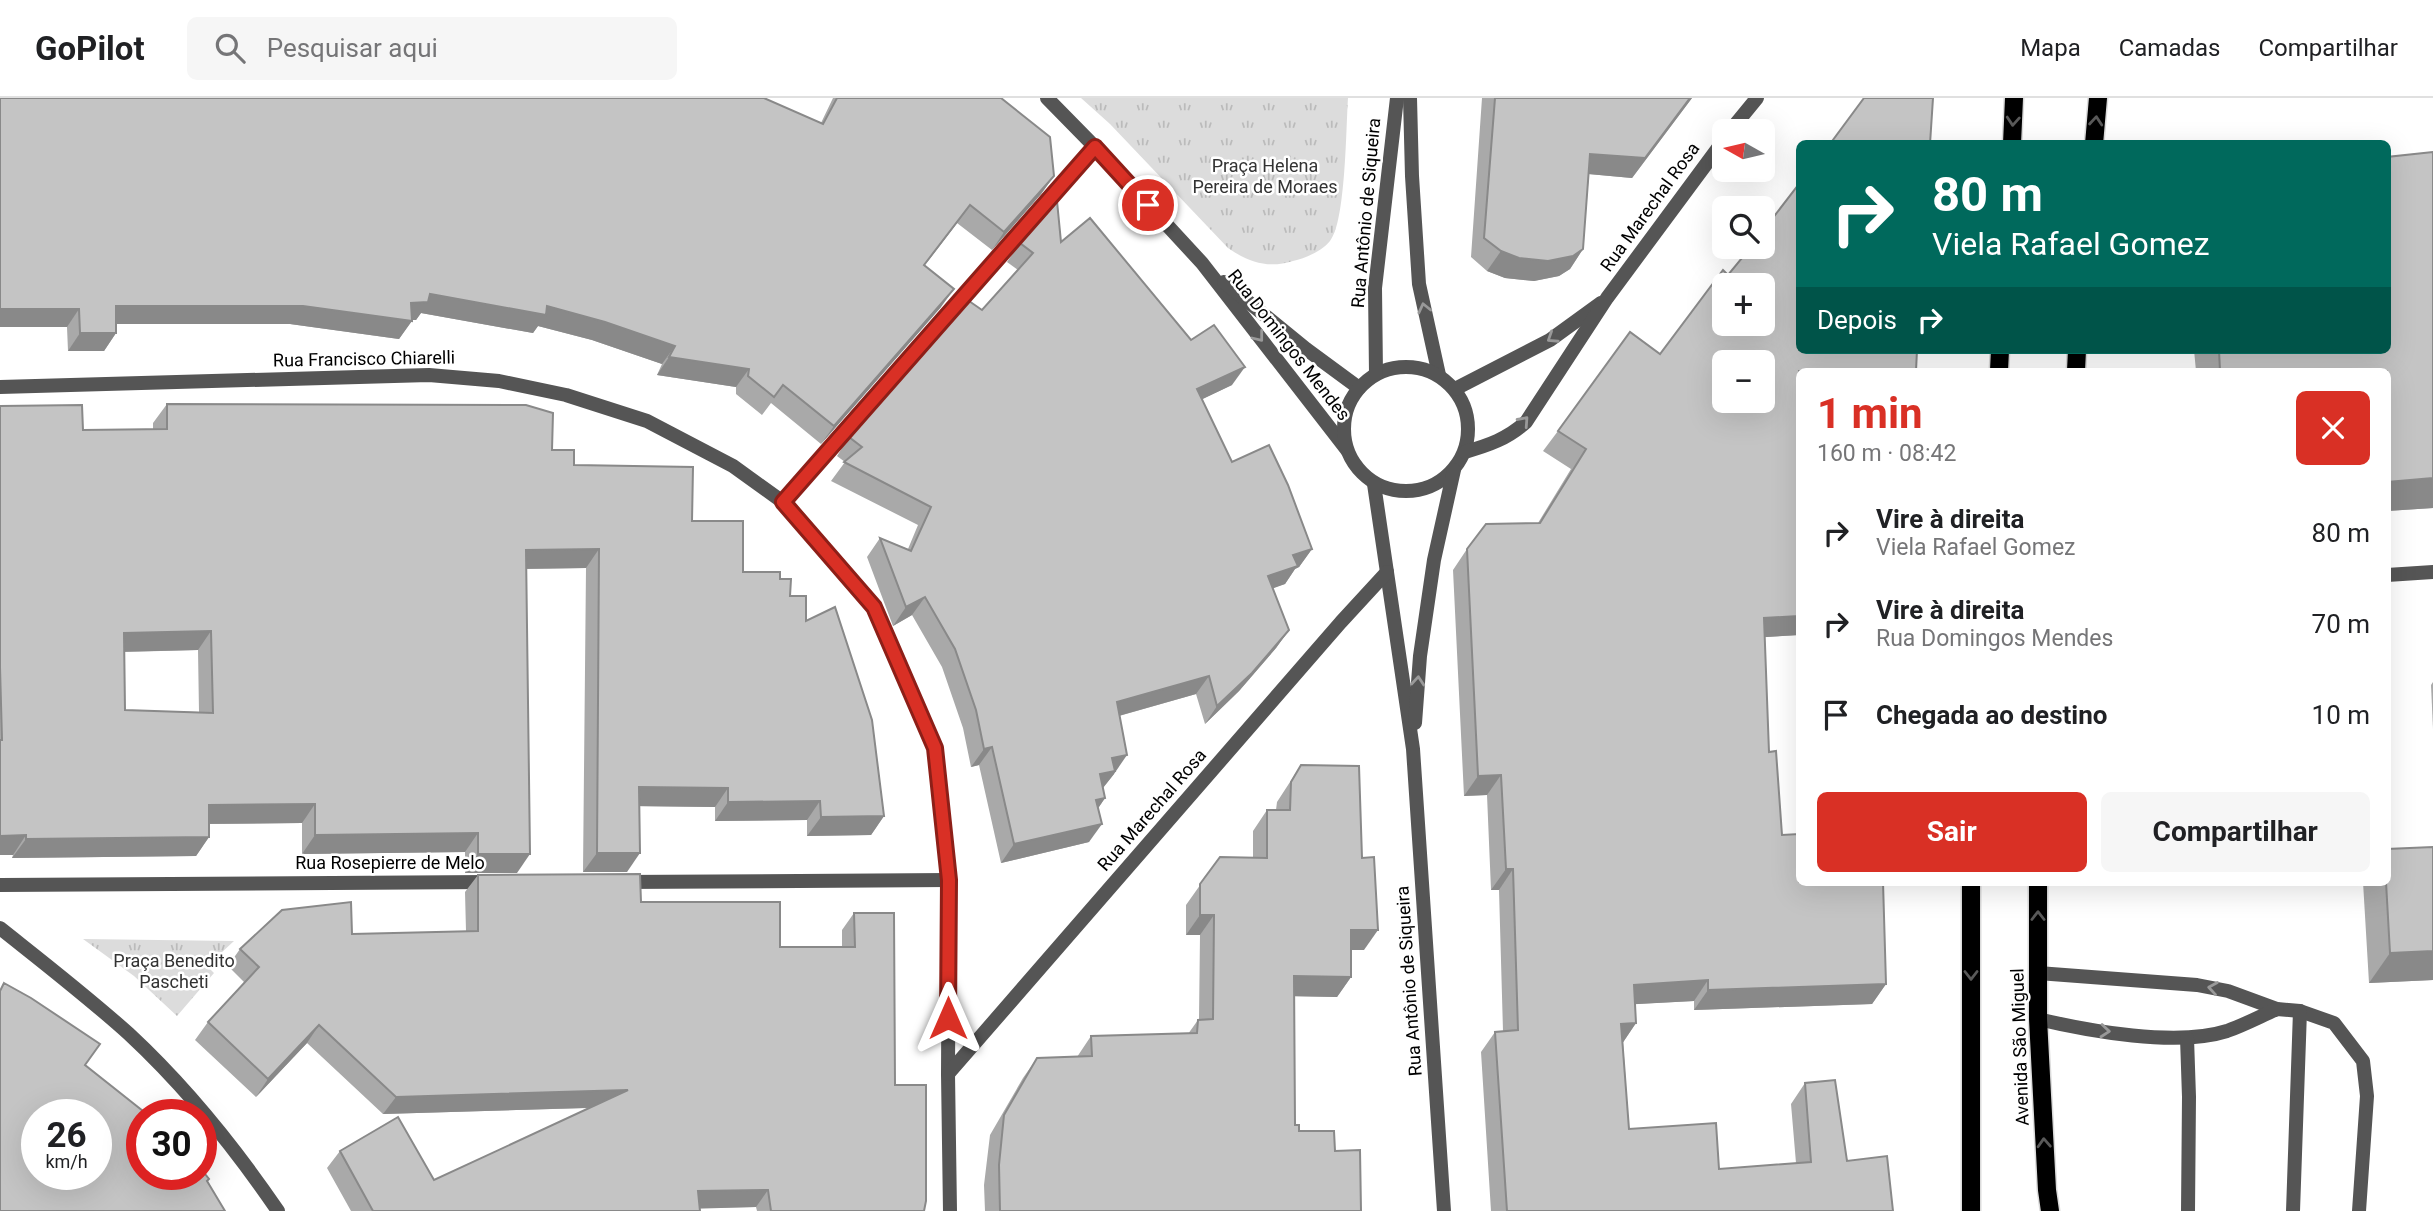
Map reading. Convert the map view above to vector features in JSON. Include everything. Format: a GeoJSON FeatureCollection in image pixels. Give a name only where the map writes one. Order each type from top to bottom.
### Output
{"type":"FeatureCollection","features":[{"type":"Feature","properties":{"kind":"main road"},"geometry":{"type":"LineString","coordinates":[[2012,140],[2014,98]]}},
{"type":"Feature","properties":{"kind":"main road"},"geometry":{"type":"LineString","coordinates":[[2094,140],[2098,98]]}},
{"type":"Feature","properties":{"kind":"main road"},"geometry":{"type":"LineString","coordinates":[[1971,886],[1971,1211]]}},
{"type":"Feature","properties":{"kind":"main road","name":"Avenida São Miguel"},"geometry":{"type":"LineString","coordinates":[[2038,886],[2038,1019],[2050,1211]]}},
{"type":"Feature","properties":{"kind":"street","name":"Rua Domingos Mendes"},"geometry":{"type":"LineString","coordinates":[[1047,98],[1202,263],[1347,450]]}},
{"type":"Feature","properties":{"kind":"street","name":"Rua Antônio de Siqueira"},"geometry":{"type":"LineString","coordinates":[[1376,374],[1375,288],[1397,98]]}},
{"type":"Feature","properties":{"kind":"street","name":"Rua Antônio de Siqueira"},"geometry":{"type":"LineString","coordinates":[[1410,98],[1419,284],[1439,375]]}},
{"type":"Feature","properties":{"kind":"street"},"geometry":{"type":"LineString","coordinates":[[1740,119],[1757,98]]}},
{"type":"Feature","properties":{"kind":"street"},"geometry":{"type":"LineString","coordinates":[[783,502],[1095,147]]}},
{"type":"Feature","properties":{"kind":"street","name":"Rua Marechal Rosa"},"geometry":{"type":"LineString","coordinates":[[1465,452],[1511,435],[1526,422],[1607,298],[1712,156]]}},
{"type":"Feature","properties":{"kind":"street","name":"Rua Domingos Mendes"},"geometry":{"type":"LineString","coordinates":[[1202,263],[1276,325],[1359,388]]}},
{"type":"Feature","properties":{"kind":"street","name":"Rua Marechal Rosa"},"geometry":{"type":"LineString","coordinates":[[1455,389],[1550,340],[1607,298]]}},
{"type":"Feature","properties":{"kind":"street"},"geometry":{"type":"LineString","coordinates":[[1396,366],[1418,367],[1439,375],[1455,389],[1466,408],[1469,430],[1465,452],[1454,470],[1437,484],[1416,492],[1394,491],[1374,484],[1357,469],[1347,450],[1344,428],[1348,406],[1359,388],[1376,374],[1396,366]]}},
{"type":"Feature","properties":{"kind":"street","name":"Rua Francisco Chiarelli"},"geometry":{"type":"LineString","coordinates":[[0,387],[429,375],[499,381],[566,395],[647,421],[733,466],[783,502],[874,607],[935,748],[949,880],[950,1211]]}},
{"type":"Feature","properties":{"kind":"street","name":"Rua Antônio de Siqueira"},"geometry":{"type":"LineString","coordinates":[[1413,749],[1420,656],[1434,560],[1454,470]]}},
{"type":"Feature","properties":{"kind":"street","name":"Rua Antônio de Siqueira"},"geometry":{"type":"LineString","coordinates":[[1374,484],[1413,749],[1444,1211]]}},
{"type":"Feature","properties":{"kind":"street","name":"Rua Marechal Rosa"},"geometry":{"type":"LineString","coordinates":[[948,1074],[1340,622],[1387,572]]}},
{"type":"Feature","properties":{"kind":"street"},"geometry":{"type":"LineString","coordinates":[[2391,575],[2433,572]]}},
{"type":"Feature","properties":{"kind":"street"},"geometry":{"type":"LineString","coordinates":[[600,882],[949,880]]}},
{"type":"Feature","properties":{"kind":"street","name":"Rua Rosepierre de Melo"},"geometry":{"type":"LineString","coordinates":[[0,885],[502,882]]}},
{"type":"Feature","properties":{"kind":"street"},"geometry":{"type":"LineString","coordinates":[[0,929],[71,983],[131,1036],[178,1085],[249,1169],[278,1211]]}},
{"type":"Feature","properties":{"kind":"street"},"geometry":{"type":"LineString","coordinates":[[2038,974],[2197,985],[2228,990],[2277,1009],[2300,1011],[2334,1023],[2363,1061],[2367,1096],[2359,1211]]}},
{"type":"Feature","properties":{"kind":"street"},"geometry":{"type":"LineString","coordinates":[[2038,1019],[2082,1030],[2187,1038],[2226,1031],[2277,1009]]}},
{"type":"Feature","properties":{"kind":"street"},"geometry":{"type":"LineString","coordinates":[[2293,1211],[2300,1011]]}},
{"type":"Feature","properties":{"kind":"street"},"geometry":{"type":"LineString","coordinates":[[2187,1038],[2188,1211]]}},
{"type":"Feature","properties":{"kind":"green space","name":"Praça Helena Pereira de Moraes"},"geometry":{"type":"Polygon","coordinates":[[[1081,98],[1348,98],[1342,195],[1335,231],[1330,241],[1313,254],[1284,263],[1259,263],[1236,253],[1228,248],[1110,124],[1081,98]]]}},
{"type":"Feature","properties":{"kind":"green space","name":"Praça Benedito Pascheti"},"geometry":{"type":"Polygon","coordinates":[[[83,939],[234,941],[207,966],[214,973],[177,1016],[134,976],[83,939]]]}},
{"type":"Feature","properties":{"kind":"building"},"geometry":{"type":"Polygon","coordinates":[[[0,98],[764,98],[823,124],[837,98],[1001,98],[1050,137],[1054,176],[1004,232],[970,205],[924,265],[954,289],[834,426],[783,385],[774,397],[748,376],[749,369],[669,357],[675,346],[547,306],[546,315],[430,294],[428,302],[411,303],[412,321],[303,306],[116,306],[116,333],[80,333],[79,309],[0,309],[0,98]]]}},
{"type":"Feature","properties":{"kind":"building"},"geometry":{"type":"Polygon","coordinates":[[[1495,98],[1690,98],[1645,158],[1590,154],[1583,249],[1573,256],[1548,261],[1519,258],[1501,251],[1484,238],[1495,98]]]}},
{"type":"Feature","properties":{"kind":"building"},"geometry":{"type":"Polygon","coordinates":[[[1864,98],[1933,98],[1930,140],[1833,140],[1864,98]]]}},
{"type":"Feature","properties":{"kind":"building"},"geometry":{"type":"Polygon","coordinates":[[[2433,152],[2433,478],[2391,482],[2391,368],[2220,368],[2219,354],[2391,354],[2391,157],[2433,152]]]}},
{"type":"Feature","properties":{"kind":"building"},"geometry":{"type":"Polygon","coordinates":[[[1796,188],[1796,354],[1917,354],[1916,368],[1796,368],[1796,616],[1764,618],[1769,752],[1776,751],[1782,835],[1796,834],[1796,886],[1883,886],[1886,984],[1708,990],[1708,980],[1634,985],[1636,1023],[1621,1024],[1629,1129],[1716,1123],[1719,1169],[1811,1162],[1805,1083],[1835,1080],[1847,1161],[1887,1156],[1893,1211],[1507,1211],[1495,1032],[1518,1030],[1513,869],[1506,869],[1501,775],[1478,776],[1467,549],[1486,524],[1540,523],[1586,449],[1558,431],[1630,332],[1660,354],[1712,285],[1712,336],[1775,336],[1775,273],[1730,273],[1741,259],[1775,259],[1775,215],[1796,188]]]}},
{"type":"Feature","properties":{"kind":"building"},"geometry":{"type":"Polygon","coordinates":[[[1057,201],[1061,242],[1090,218],[1191,340],[1214,325],[1245,367],[1197,389],[1232,462],[1269,445],[1288,485],[1312,549],[1293,555],[1298,566],[1268,576],[1289,630],[1252,673],[1217,706],[1209,676],[1117,702],[1127,755],[1112,758],[1115,771],[1100,774],[1105,798],[1096,800],[1102,824],[1014,844],[992,747],[984,749],[976,710],[955,649],[925,597],[906,607],[880,538],[911,551],[931,507],[844,462],[862,447],[849,437],[969,301],[982,310],[1033,253],[1020,243],[1057,201]]]}},
{"type":"Feature","properties":{"kind":"building"},"geometry":{"type":"Polygon","coordinates":[[[167,404],[526,405],[553,413],[552,450],[574,450],[574,465],[693,467],[692,521],[743,521],[743,572],[780,572],[780,579],[791,579],[790,596],[806,596],[806,621],[835,607],[872,720],[884,816],[821,817],[820,801],[728,802],[728,788],[639,787],[640,853],[597,853],[599,549],[526,550],[530,854],[478,854],[478,833],[315,835],[315,804],[209,805],[209,837],[26,839],[26,835],[0,836],[0,406],[82,405],[83,430],[167,429],[167,404]],[[211,631],[124,633],[125,710],[213,713],[211,631]]]}},
{"type":"Feature","properties":{"kind":"building"},"geometry":{"type":"Polygon","coordinates":[[[1301,765],[1359,766],[1362,858],[1374,857],[1378,930],[1351,930],[1351,977],[1294,976],[1295,1125],[1299,1125],[1299,1131],[1334,1131],[1335,1151],[1360,1150],[1361,1211],[1000,1211],[999,1165],[1004,1115],[1037,1058],[1092,1056],[1091,1036],[1197,1033],[1198,1020],[1213,1019],[1214,915],[1200,915],[1200,884],[1220,857],[1267,858],[1267,810],[1290,810],[1291,782],[1301,765]]]}},
{"type":"Feature","properties":{"kind":"building"},"geometry":{"type":"Polygon","coordinates":[[[2433,847],[2433,951],[2390,953],[2386,886],[2391,886],[2391,849],[2433,847]]]}},
{"type":"Feature","properties":{"kind":"building"},"geometry":{"type":"Polygon","coordinates":[[[640,874],[641,902],[780,902],[780,947],[855,947],[854,913],[894,913],[895,1085],[926,1085],[924,1211],[771,1211],[768,1190],[698,1191],[700,1211],[373,1211],[340,1151],[398,1117],[434,1180],[628,1090],[396,1097],[319,1025],[268,1079],[208,1022],[259,967],[240,949],[282,910],[351,902],[352,934],[478,931],[478,875],[640,874]]]}},
{"type":"Feature","properties":{"kind":"building"},"geometry":{"type":"Polygon","coordinates":[[[4,983],[100,1044],[85,1065],[128,1099],[126,1190],[212,1190],[225,1211],[0,1211],[0,991],[4,983]]]}},
{"type":"Feature","properties":{"kind":"route"},"geometry":{"type":"LineString","coordinates":[[948,1018],[949,880],[935,748],[874,607],[783,502],[1095,147],[1148,205]]}}]}
